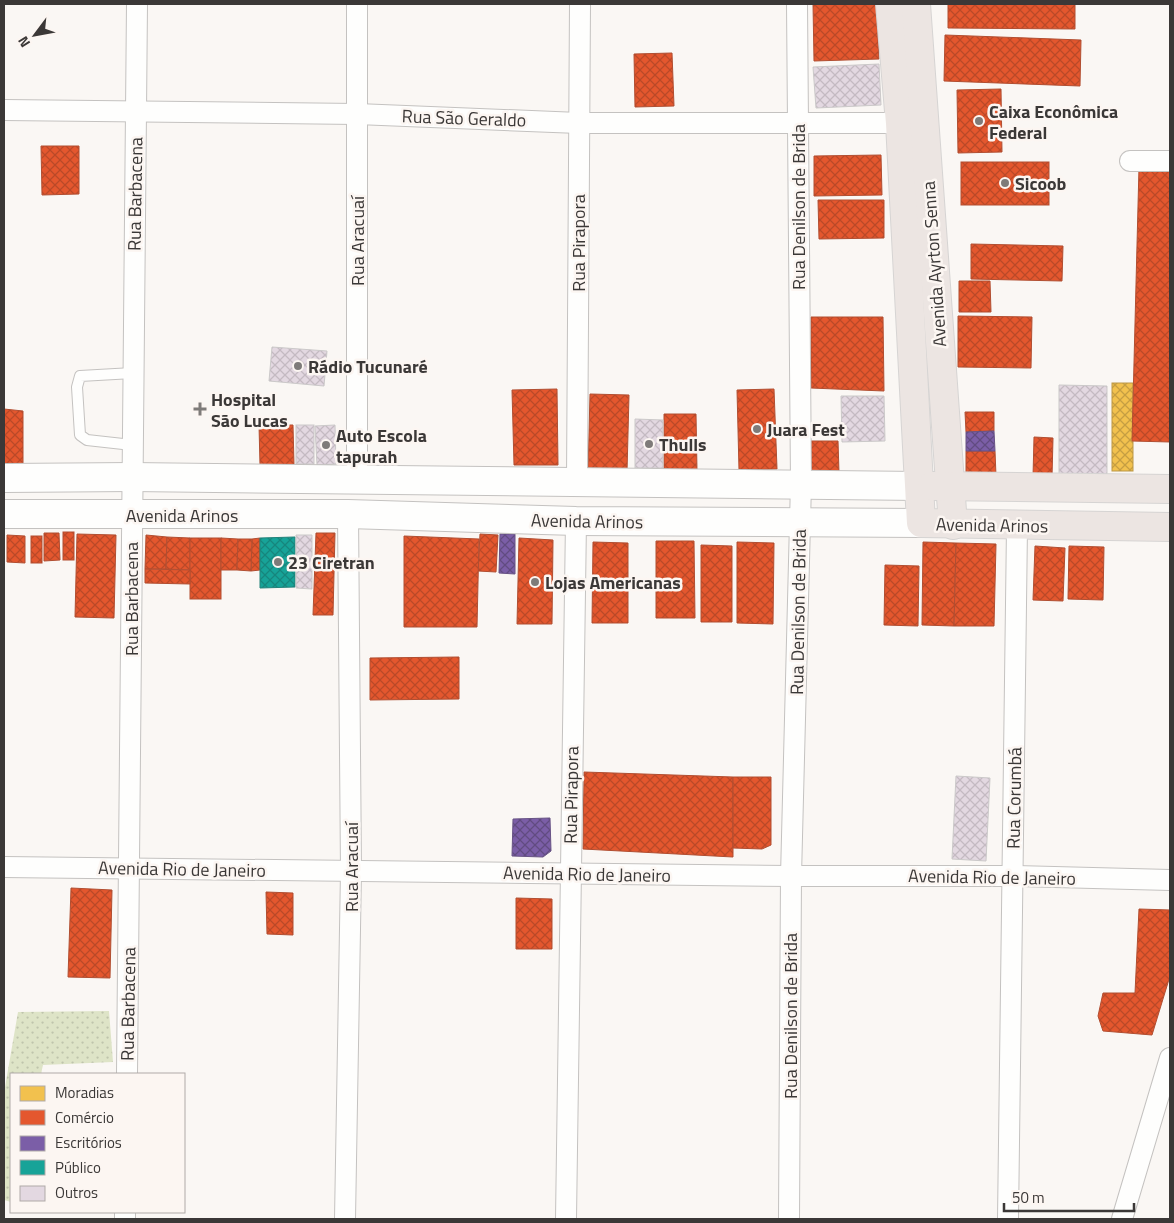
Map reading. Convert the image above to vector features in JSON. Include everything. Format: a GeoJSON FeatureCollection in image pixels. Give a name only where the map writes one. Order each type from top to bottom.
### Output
{"type":"FeatureCollection","features":[{"type":"Feature","properties":{"kind":"main road","name":"Avenida Ayrton Senna"},"geometry":{"type":"LineString","coordinates":[[890,4],[912,123],[939,338],[953,524]]}},
{"type":"Feature","properties":{"kind":"main road","name":"Avenida Ayrton Senna"},"geometry":{"type":"LineString","coordinates":[[916,4],[912,123],[911,339],[921,524]]}},
{"type":"Feature","properties":{"kind":"main road"},"geometry":{"type":"LineString","coordinates":[[911,339],[939,338]]}},
{"type":"Feature","properties":{"kind":"main road","name":"Avenida Arinos"},"geometry":{"type":"LineString","coordinates":[[4,478],[132,477],[800,483],[1170,489]]}},
{"type":"Feature","properties":{"kind":"main road","name":"Avenida Arinos"},"geometry":{"type":"LineString","coordinates":[[4,514],[348,514],[576,521],[953,524],[1017,527],[1170,527]]}},
{"type":"Feature","properties":{"kind":"street","name":"Rua Barbacena"},"geometry":{"type":"LineString","coordinates":[[127,1073],[137,4]]}},
{"type":"Feature","properties":{"kind":"street","name":"Rua Aracuaí"},"geometry":{"type":"LineString","coordinates":[[357,4],[357,479]]}},
{"type":"Feature","properties":{"kind":"street","name":"Rua Pirapora"},"geometry":{"type":"LineString","coordinates":[[576,481],[580,4]]}},
{"type":"Feature","properties":{"kind":"street","name":"Rua Denilson de Brida"},"geometry":{"type":"LineString","coordinates":[[789,1219],[791,876],[800,524],[797,4]]}},
{"type":"Feature","properties":{"kind":"street","name":"Rua São Geraldo"},"geometry":{"type":"LineString","coordinates":[[4,110],[357,114],[579,123],[912,123]]}},
{"type":"Feature","properties":{"kind":"street"},"geometry":{"type":"LineString","coordinates":[[1130,161],[1170,161]]}},
{"type":"Feature","properties":{"kind":"street","name":"Rua Aracuaí"},"geometry":{"type":"LineString","coordinates":[[345,1219],[351,871],[348,514]]}},
{"type":"Feature","properties":{"kind":"street","name":"Rua Pirapora"},"geometry":{"type":"LineString","coordinates":[[566,1219],[569,874],[576,521]]}},
{"type":"Feature","properties":{"kind":"street","name":"Rua Corumbá"},"geometry":{"type":"LineString","coordinates":[[1008,1219],[1017,527]]}},
{"type":"Feature","properties":{"kind":"street","name":"Avenida Rio de Janeiro"},"geometry":{"type":"LineString","coordinates":[[4,867],[791,876],[1013,876],[1170,880]]}},
{"type":"Feature","properties":{"kind":"street"},"geometry":{"type":"LineString","coordinates":[[1122,1219],[1170,1058]]}},
{"type":"Feature","properties":{"kind":"lane"},"geometry":{"type":"LineString","coordinates":[[132,445],[87,440],[80,435],[77,387],[80,376],[133,373]]}},
{"type":"Feature","properties":{"kind":"green space"},"geometry":{"type":"Polygon","coordinates":[[[109,1011],[113,1062],[43,1065],[41,1073],[10,1073],[10,1202],[4,1200],[4,1093],[18,1012],[109,1011]]]}},
{"type":"Feature","properties":{"kind":"building: Moradias"},"geometry":{"type":"Polygon","coordinates":[[[1112,383],[1133,383],[1133,471],[1112,471],[1112,383]]]}},
{"type":"Feature","properties":{"kind":"building: Comércio"},"geometry":{"type":"Polygon","coordinates":[[[813,4],[876,4],[879,59],[814,61],[813,4]]]}},
{"type":"Feature","properties":{"kind":"building: Comércio"},"geometry":{"type":"Polygon","coordinates":[[[948,4],[1075,4],[1075,29],[948,28],[948,4]]]}},
{"type":"Feature","properties":{"kind":"building: Comércio"},"geometry":{"type":"Polygon","coordinates":[[[945,35],[1081,40],[1080,86],[944,81],[945,35]]]}},
{"type":"Feature","properties":{"kind":"building: Comércio"},"geometry":{"type":"Polygon","coordinates":[[[672,53],[674,106],[635,107],[634,54],[672,53]]]}},
{"type":"Feature","properties":{"kind":"building: Comércio","name":"Caixa Econômica Federal"},"geometry":{"type":"Polygon","coordinates":[[[1001,89],[1002,152],[958,153],[957,90],[1001,89]]]}},
{"type":"Feature","properties":{"kind":"building: Comércio"},"geometry":{"type":"Polygon","coordinates":[[[41,146],[79,146],[79,194],[42,195],[41,146]]]}},
{"type":"Feature","properties":{"kind":"building: Comércio"},"geometry":{"type":"Polygon","coordinates":[[[881,155],[882,195],[814,196],[814,156],[881,155]]]}},
{"type":"Feature","properties":{"kind":"building: Comércio","name":"Sicoob"},"geometry":{"type":"Polygon","coordinates":[[[961,162],[1049,162],[1049,205],[961,205],[961,162]]]}},
{"type":"Feature","properties":{"kind":"building: Comércio"},"geometry":{"type":"Polygon","coordinates":[[[1139,167],[1170,168],[1170,442],[1132,441],[1139,167]]]}},
{"type":"Feature","properties":{"kind":"building: Comércio"},"geometry":{"type":"Polygon","coordinates":[[[818,200],[884,200],[884,238],[819,239],[818,200]]]}},
{"type":"Feature","properties":{"kind":"building: Comércio"},"geometry":{"type":"Polygon","coordinates":[[[971,244],[1063,246],[1062,281],[971,279],[971,244]]]}},
{"type":"Feature","properties":{"kind":"building: Comércio"},"geometry":{"type":"Polygon","coordinates":[[[959,281],[990,281],[991,312],[959,312],[959,281]]]}},
{"type":"Feature","properties":{"kind":"building: Comércio"},"geometry":{"type":"Polygon","coordinates":[[[958,316],[1032,317],[1031,368],[958,367],[958,316]]]}},
{"type":"Feature","properties":{"kind":"building: Comércio"},"geometry":{"type":"Polygon","coordinates":[[[811,317],[883,317],[884,391],[811,388],[811,317]]]}},
{"type":"Feature","properties":{"kind":"building: Comércio"},"geometry":{"type":"Polygon","coordinates":[[[557,389],[558,465],[514,465],[512,390],[557,389]]]}},
{"type":"Feature","properties":{"kind":"building: Comércio","name":"Juara Fest"},"geometry":{"type":"Polygon","coordinates":[[[774,389],[777,469],[739,470],[737,390],[774,389]]]}},
{"type":"Feature","properties":{"kind":"building: Comércio"},"geometry":{"type":"Polygon","coordinates":[[[590,394],[629,395],[627,472],[588,471],[590,394]]]}},
{"type":"Feature","properties":{"kind":"building: Comércio"},"geometry":{"type":"Polygon","coordinates":[[[4,409],[23,411],[23,474],[4,473],[4,409]]]}},
{"type":"Feature","properties":{"kind":"building: Comércio"},"geometry":{"type":"Polygon","coordinates":[[[965,412],[994,412],[994,431],[966,432],[965,412]]]}},
{"type":"Feature","properties":{"kind":"building: Comércio"},"geometry":{"type":"Polygon","coordinates":[[[664,414],[696,414],[697,471],[664,471],[664,414]]]}},
{"type":"Feature","properties":{"kind":"building: Comércio"},"geometry":{"type":"Polygon","coordinates":[[[259,425],[293,425],[294,465],[260,465],[259,425]]]}},
{"type":"Feature","properties":{"kind":"building: Comércio"},"geometry":{"type":"Polygon","coordinates":[[[1034,437],[1053,438],[1052,477],[1033,477],[1034,437]]]}},
{"type":"Feature","properties":{"kind":"building: Comércio"},"geometry":{"type":"Polygon","coordinates":[[[809,441],[838,441],[839,473],[815,473],[809,466],[809,441]]]}},
{"type":"Feature","properties":{"kind":"building: Comércio"},"geometry":{"type":"Polygon","coordinates":[[[966,451],[995,451],[996,476],[966,477],[966,451]]]}},
{"type":"Feature","properties":{"kind":"building: Comércio"},"geometry":{"type":"Polygon","coordinates":[[[63,532],[74,532],[74,560],[63,560],[63,532]]]}},
{"type":"Feature","properties":{"kind":"building: Comércio"},"geometry":{"type":"Polygon","coordinates":[[[44,533],[59,533],[60,560],[44,561],[44,533]]]}},
{"type":"Feature","properties":{"kind":"building: Comércio"},"geometry":{"type":"Polygon","coordinates":[[[316,533],[335,533],[333,615],[313,615],[316,533]]]}},
{"type":"Feature","properties":{"kind":"building: Comércio"},"geometry":{"type":"Polygon","coordinates":[[[77,534],[116,535],[114,618],[75,617],[77,534]]]}},
{"type":"Feature","properties":{"kind":"building: Comércio"},"geometry":{"type":"Polygon","coordinates":[[[480,534],[498,535],[496,572],[478,571],[480,534]]]}},
{"type":"Feature","properties":{"kind":"building: Comércio"},"geometry":{"type":"Polygon","coordinates":[[[7,535],[25,536],[25,563],[7,562],[7,535]]]}},
{"type":"Feature","properties":{"kind":"building: Comércio"},"geometry":{"type":"Polygon","coordinates":[[[146,535],[167,537],[166,569],[145,569],[146,535]]]}},
{"type":"Feature","properties":{"kind":"building: Comércio"},"geometry":{"type":"Polygon","coordinates":[[[31,536],[42,536],[42,563],[31,563],[31,536]]]}},
{"type":"Feature","properties":{"kind":"building: Comércio"},"geometry":{"type":"Polygon","coordinates":[[[404,536],[479,539],[477,627],[404,627],[404,536]]]}},
{"type":"Feature","properties":{"kind":"building: Comércio"},"geometry":{"type":"Polygon","coordinates":[[[167,537],[190,538],[190,570],[166,569],[167,537]]]}},
{"type":"Feature","properties":{"kind":"building: Comércio"},"geometry":{"type":"Polygon","coordinates":[[[190,538],[221,538],[221,599],[190,599],[190,538]]]}},
{"type":"Feature","properties":{"kind":"building: Comércio"},"geometry":{"type":"Polygon","coordinates":[[[221,538],[238,539],[237,570],[221,570],[221,538]]]}},
{"type":"Feature","properties":{"kind":"building: Comércio"},"geometry":{"type":"Polygon","coordinates":[[[260,538],[260,570],[251,571],[252,539],[260,538]]]}},
{"type":"Feature","properties":{"kind":"building: Comércio","name":"Lojas Americanas"},"geometry":{"type":"Polygon","coordinates":[[[519,538],[553,540],[552,624],[517,624],[519,538]]]}},
{"type":"Feature","properties":{"kind":"building: Comércio"},"geometry":{"type":"Polygon","coordinates":[[[238,539],[252,539],[251,571],[237,570],[238,539]]]}},
{"type":"Feature","properties":{"kind":"building: Comércio"},"geometry":{"type":"Polygon","coordinates":[[[656,541],[694,541],[695,618],[656,618],[656,541]]]}},
{"type":"Feature","properties":{"kind":"building: Comércio"},"geometry":{"type":"Polygon","coordinates":[[[593,542],[628,543],[628,623],[592,623],[593,542]]]}},
{"type":"Feature","properties":{"kind":"building: Comércio"},"geometry":{"type":"Polygon","coordinates":[[[737,542],[774,543],[773,624],[737,623],[737,542]]]}},
{"type":"Feature","properties":{"kind":"building: Comércio"},"geometry":{"type":"Polygon","coordinates":[[[923,542],[956,543],[954,626],[922,625],[923,542]]]}},
{"type":"Feature","properties":{"kind":"building: Comércio"},"geometry":{"type":"Polygon","coordinates":[[[956,543],[996,544],[994,626],[954,626],[956,543]]]}},
{"type":"Feature","properties":{"kind":"building: Comércio"},"geometry":{"type":"Polygon","coordinates":[[[701,545],[732,546],[732,622],[701,622],[701,545]]]}},
{"type":"Feature","properties":{"kind":"building: Comércio"},"geometry":{"type":"Polygon","coordinates":[[[1035,546],[1065,548],[1063,601],[1033,600],[1035,546]]]}},
{"type":"Feature","properties":{"kind":"building: Comércio"},"geometry":{"type":"Polygon","coordinates":[[[1069,546],[1104,547],[1103,600],[1068,599],[1069,546]]]}},
{"type":"Feature","properties":{"kind":"building: Comércio"},"geometry":{"type":"Polygon","coordinates":[[[885,565],[919,566],[918,626],[884,625],[885,565]]]}},
{"type":"Feature","properties":{"kind":"building: Comércio"},"geometry":{"type":"Polygon","coordinates":[[[145,569],[190,570],[190,584],[145,583],[145,569]]]}},
{"type":"Feature","properties":{"kind":"building: Comércio"},"geometry":{"type":"Polygon","coordinates":[[[459,657],[459,699],[370,700],[370,658],[459,657]]]}},
{"type":"Feature","properties":{"kind":"building: Comércio"},"geometry":{"type":"Polygon","coordinates":[[[584,772],[733,777],[733,857],[583,849],[584,772]]]}},
{"type":"Feature","properties":{"kind":"building: Comércio"},"geometry":{"type":"Polygon","coordinates":[[[733,777],[771,777],[771,845],[762,849],[733,848],[733,777]]]}},
{"type":"Feature","properties":{"kind":"building: Comércio"},"geometry":{"type":"Polygon","coordinates":[[[71,888],[112,890],[110,978],[68,977],[71,888]]]}},
{"type":"Feature","properties":{"kind":"building: Comércio"},"geometry":{"type":"Polygon","coordinates":[[[266,892],[293,893],[293,935],[267,934],[266,892]]]}},
{"type":"Feature","properties":{"kind":"building: Comércio"},"geometry":{"type":"Polygon","coordinates":[[[516,898],[552,899],[552,949],[516,949],[516,898]]]}},
{"type":"Feature","properties":{"kind":"building: Comércio"},"geometry":{"type":"Polygon","coordinates":[[[1139,909],[1170,910],[1170,976],[1152,1035],[1103,1031],[1098,1016],[1103,993],[1135,993],[1139,909]]]}},
{"type":"Feature","properties":{"kind":"building: Escritórios"},"geometry":{"type":"Polygon","coordinates":[[[994,431],[995,451],[966,451],[966,432],[994,431]]]}},
{"type":"Feature","properties":{"kind":"building: Escritórios"},"geometry":{"type":"Polygon","coordinates":[[[500,534],[515,534],[515,574],[499,573],[500,534]]]}},
{"type":"Feature","properties":{"kind":"building: Escritórios"},"geometry":{"type":"Polygon","coordinates":[[[550,818],[551,851],[543,857],[512,856],[513,819],[550,818]]]}},
{"type":"Feature","properties":{"kind":"building: Público","name":"23 Ciretran"},"geometry":{"type":"Polygon","coordinates":[[[295,537],[295,587],[260,588],[260,538],[295,537]]]}},
{"type":"Feature","properties":{"kind":"building: Outros"},"geometry":{"type":"Polygon","coordinates":[[[879,64],[881,105],[816,108],[813,67],[879,64]]]}},
{"type":"Feature","properties":{"kind":"building: Outros","name":"Rádio Tucunaré"},"geometry":{"type":"Polygon","coordinates":[[[272,347],[327,351],[324,386],[269,381],[272,347]]]}},
{"type":"Feature","properties":{"kind":"building: Outros"},"geometry":{"type":"Polygon","coordinates":[[[1059,385],[1107,386],[1107,480],[1059,479],[1059,385]]]}},
{"type":"Feature","properties":{"kind":"building: Outros"},"geometry":{"type":"Polygon","coordinates":[[[841,396],[884,396],[885,441],[842,442],[841,396]]]}},
{"type":"Feature","properties":{"kind":"building: Outros","name":"Thulls"},"geometry":{"type":"Polygon","coordinates":[[[635,419],[663,420],[663,468],[635,468],[635,419]]]}},
{"type":"Feature","properties":{"kind":"building: Outros"},"geometry":{"type":"Polygon","coordinates":[[[296,425],[314,425],[314,464],[296,464],[296,425]]]}},
{"type":"Feature","properties":{"kind":"building: Outros","name":"Auto Escola tapurah"},"geometry":{"type":"Polygon","coordinates":[[[335,425],[336,464],[317,465],[315,426],[335,425]]]}},
{"type":"Feature","properties":{"kind":"building: Outros"},"geometry":{"type":"Polygon","coordinates":[[[296,535],[312,535],[312,589],[296,588],[296,535]]]}},
{"type":"Feature","properties":{"kind":"building: Outros"},"geometry":{"type":"Polygon","coordinates":[[[956,776],[990,778],[986,861],[952,859],[956,776]]]}},
{"type":"Feature","properties":{"kind":"place","name":"Caixa Econômica Federal"},"geometry":{"type":"Point","coordinates":[979,121]}},
{"type":"Feature","properties":{"kind":"place","name":"Sicoob"},"geometry":{"type":"Point","coordinates":[1005,183]}},
{"type":"Feature","properties":{"kind":"place","name":"Rádio Tucunaré"},"geometry":{"type":"Point","coordinates":[298,366]}},
{"type":"Feature","properties":{"kind":"place","name":"Hospital São Lucas"},"geometry":{"type":"Point","coordinates":[200,409]}},
{"type":"Feature","properties":{"kind":"place","name":"Juara Fest"},"geometry":{"type":"Point","coordinates":[757,429]}},
{"type":"Feature","properties":{"kind":"place","name":"Thulls"},"geometry":{"type":"Point","coordinates":[649,444]}},
{"type":"Feature","properties":{"kind":"place","name":"Auto Escola tapurah"},"geometry":{"type":"Point","coordinates":[326,445]}},
{"type":"Feature","properties":{"kind":"place","name":"23 Ciretran"},"geometry":{"type":"Point","coordinates":[278,562]}},
{"type":"Feature","properties":{"kind":"place","name":"Lojas Americanas"},"geometry":{"type":"Point","coordinates":[535,582]}}]}
